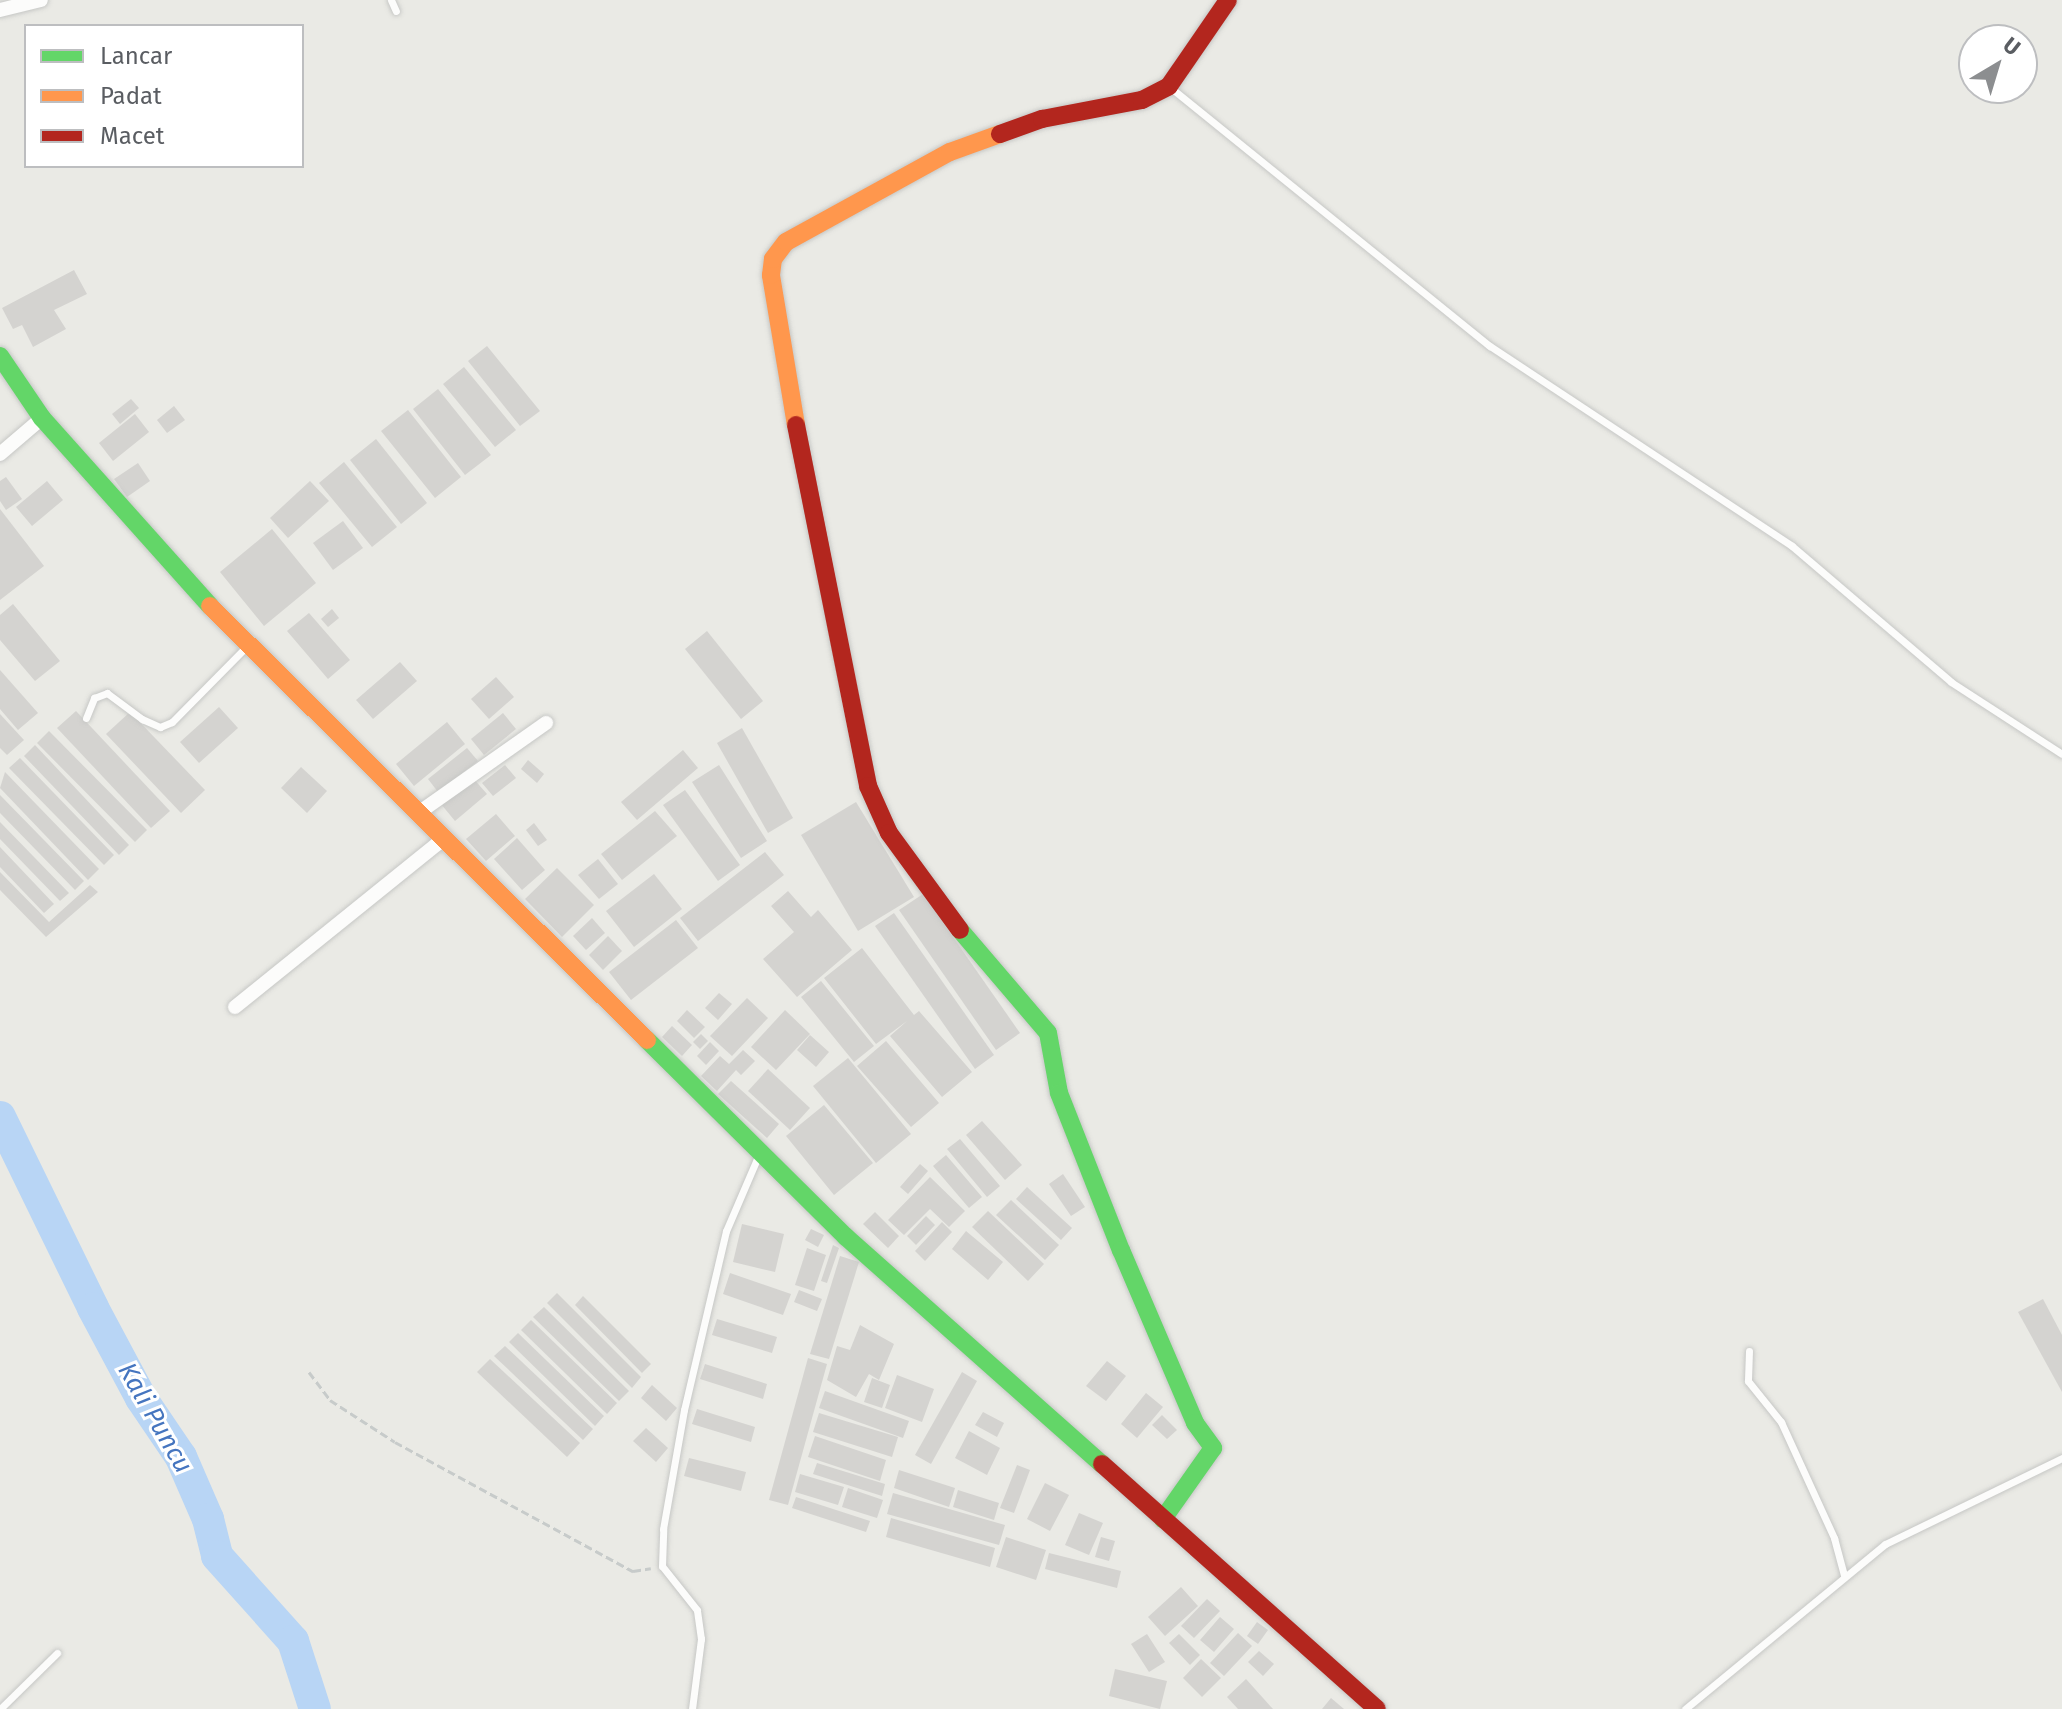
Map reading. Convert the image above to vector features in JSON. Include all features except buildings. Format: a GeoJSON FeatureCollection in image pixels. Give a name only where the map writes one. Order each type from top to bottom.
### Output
{"type":"FeatureCollection","features":[{"type":"Feature","properties":{"kind":"main road"},"geometry":{"type":"LineString","coordinates":[[1163,1519],[1213,1448],[1176,1381],[1069,1121],[1048,1033],[1006,991],[922,879],[889,833],[868,786],[805,477],[771,275],[773,259],[786,242],[950,152],[1042,119],[1142,100],[1169,86],[1228,0]]}},
{"type":"Feature","properties":{"kind":"main road"},"geometry":{"type":"LineString","coordinates":[[0,356],[42,418],[248,645],[846,1237],[1377,1709]]}},
{"type":"Feature","properties":{"kind":"street"},"geometry":{"type":"LineString","coordinates":[[0,10],[41,0]]}},
{"type":"Feature","properties":{"kind":"street"},"geometry":{"type":"LineString","coordinates":[[0,454],[42,418]]}},
{"type":"Feature","properties":{"kind":"street"},"geometry":{"type":"LineString","coordinates":[[417,814],[546,723]]}},
{"type":"Feature","properties":{"kind":"street"},"geometry":{"type":"LineString","coordinates":[[235,1007],[443,839]]}},
{"type":"Feature","properties":{"kind":"lane"},"geometry":{"type":"LineString","coordinates":[[391,0],[396,11]]}},
{"type":"Feature","properties":{"kind":"lane"},"geometry":{"type":"LineString","coordinates":[[1169,86],[1490,346],[1792,546],[1951,682],[2062,754]]}},
{"type":"Feature","properties":{"kind":"lane"},"geometry":{"type":"LineString","coordinates":[[86,718],[94,698],[107,693],[142,719],[160,727],[172,722],[248,645]]}},
{"type":"Feature","properties":{"kind":"lane"},"geometry":{"type":"LineString","coordinates":[[692,1709],[701,1639],[697,1610],[662,1566],[663,1529],[684,1410],[726,1231],[761,1150]]}},
{"type":"Feature","properties":{"kind":"lane"},"geometry":{"type":"LineString","coordinates":[[1749,1351],[1748,1381],[1781,1422],[1834,1538],[1844,1576]]}},
{"type":"Feature","properties":{"kind":"lane"},"geometry":{"type":"LineString","coordinates":[[1685,1709],[1844,1576],[1904,1532],[2062,1458]]}},
{"type":"Feature","properties":{"kind":"lane"},"geometry":{"type":"LineString","coordinates":[[0,1709],[57,1653]]}},
{"type":"Feature","properties":{"kind":"path"},"geometry":{"type":"LineString","coordinates":[[309,1372],[330,1400],[395,1442],[633,1571],[662,1566]]}},
{"type":"Feature","properties":{"kind":"waterway","name":"Kali Puncu"},"geometry":{"type":"LineString","coordinates":[[0,1117],[93,1308],[141,1398],[181,1457],[208,1519],[217,1556],[293,1641],[315,1709]]}},
{"type":"Feature","properties":{"kind":"traffic: fast"},"geometry":{"type":"LineString","coordinates":[[0,356],[42,418],[210,606]]}},
{"type":"Feature","properties":{"kind":"traffic: fast"},"geometry":{"type":"LineString","coordinates":[[960,930],[1048,1033],[1059,1093],[1121,1250],[1195,1423],[1213,1448],[1163,1519]]}},
{"type":"Feature","properties":{"kind":"traffic: fast"},"geometry":{"type":"LineString","coordinates":[[647,1040],[846,1237],[1102,1464]]}},
{"type":"Feature","properties":{"kind":"traffic: slow"},"geometry":{"type":"LineString","coordinates":[[796,425],[771,275],[773,259],[786,242],[950,152],[1000,134]]}},
{"type":"Feature","properties":{"kind":"traffic: slow"},"geometry":{"type":"LineString","coordinates":[[210,606],[647,1040]]}},
{"type":"Feature","properties":{"kind":"traffic: jam"},"geometry":{"type":"LineString","coordinates":[[1000,134],[1042,119],[1142,100],[1169,86],[1228,0]]}},
{"type":"Feature","properties":{"kind":"traffic: jam"},"geometry":{"type":"LineString","coordinates":[[796,425],[868,786],[889,833],[960,930]]}},
{"type":"Feature","properties":{"kind":"traffic: jam"},"geometry":{"type":"LineString","coordinates":[[1102,1464],[1377,1709]]}}]}
